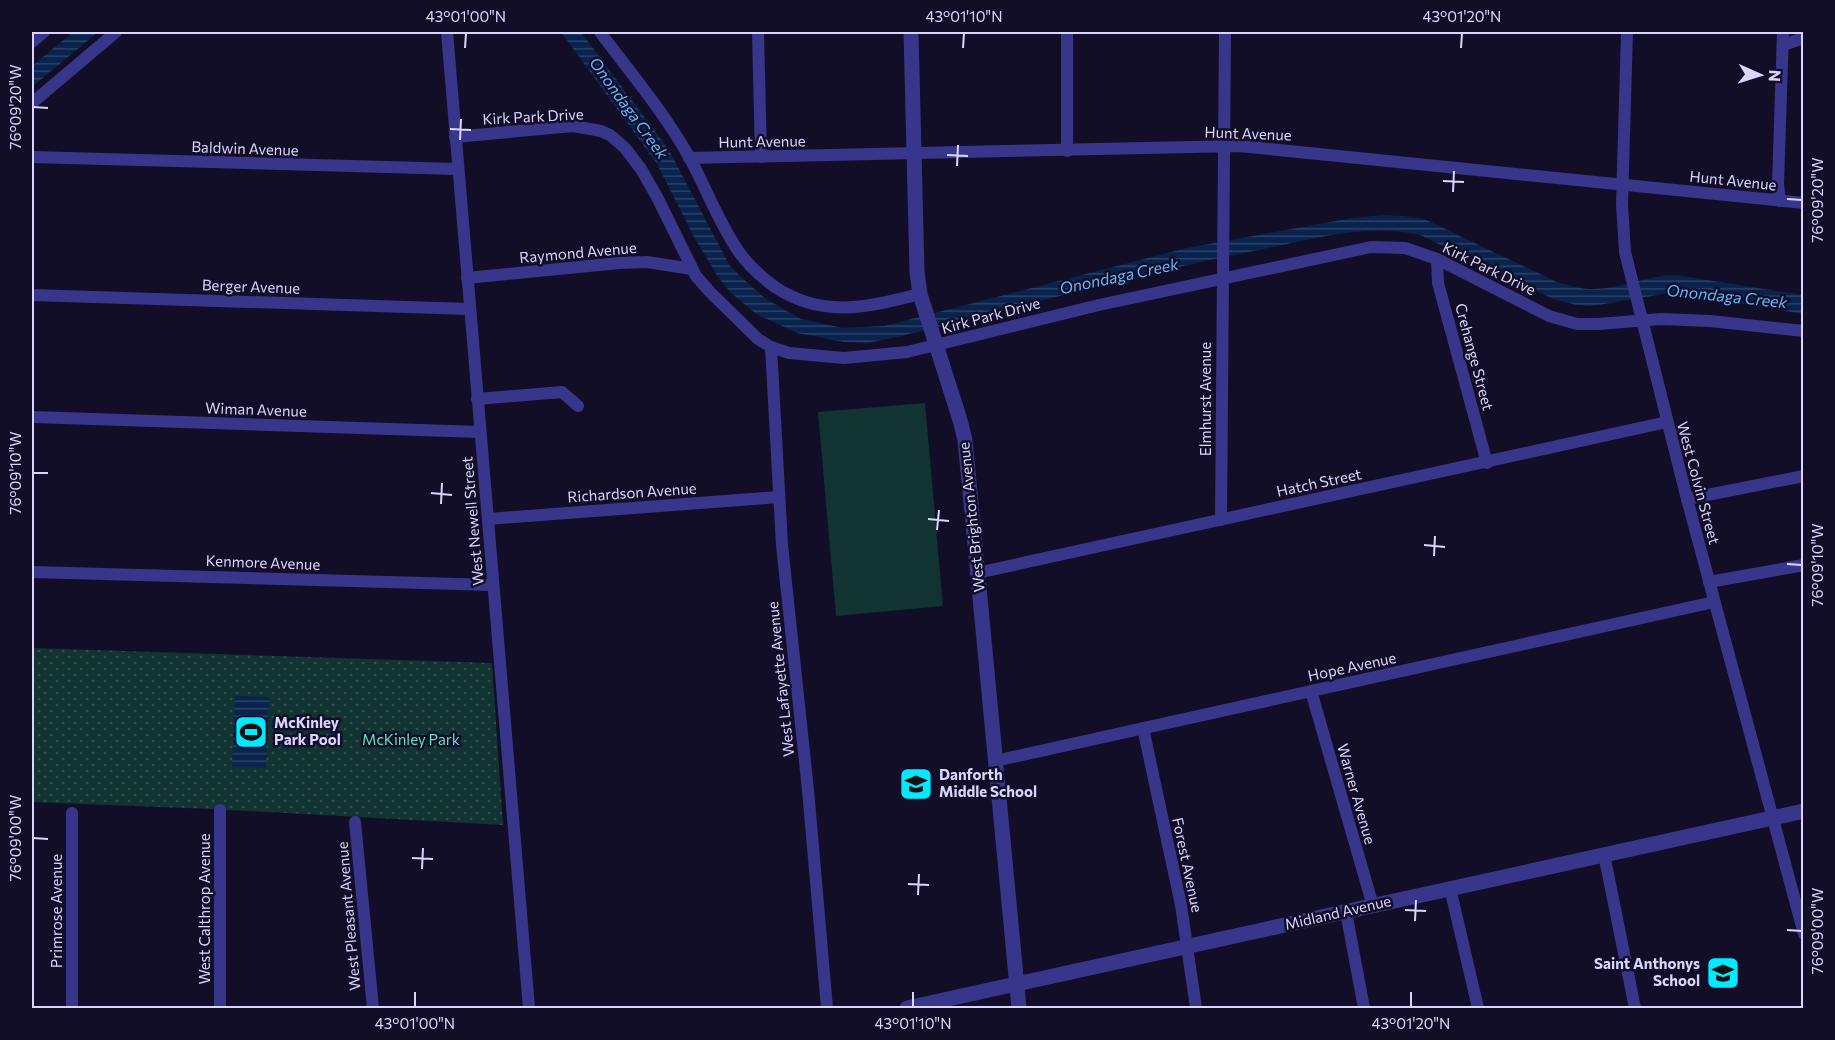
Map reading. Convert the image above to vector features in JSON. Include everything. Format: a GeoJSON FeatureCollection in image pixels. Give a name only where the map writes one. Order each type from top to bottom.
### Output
{"type":"FeatureCollection","features":[{"type":"Feature","properties":{"kind":"street"},"geometry":{"type":"LineString","coordinates":[[32,42],[44,32]]}},
{"type":"Feature","properties":{"kind":"street"},"geometry":{"type":"LineString","coordinates":[[32,103],[116,32]]}},
{"type":"Feature","properties":{"kind":"street","name":"West Newell Street"},"geometry":{"type":"LineString","coordinates":[[447,32],[529,1008]]}},
{"type":"Feature","properties":{"kind":"street"},"geometry":{"type":"LineString","coordinates":[[600,32],[657,109],[689,158],[739,252],[764,279],[787,295],[825,308],[852,308],[922,301]]}},
{"type":"Feature","properties":{"kind":"street"},"geometry":{"type":"LineString","coordinates":[[758,32],[761,157]]}},
{"type":"Feature","properties":{"kind":"street","name":"West Brighton Avenue"},"geometry":{"type":"LineString","coordinates":[[911,32],[917,272],[922,301],[965,440],[1019,1008]]}},
{"type":"Feature","properties":{"kind":"street"},"geometry":{"type":"LineString","coordinates":[[1067,32],[1067,151]]}},
{"type":"Feature","properties":{"kind":"street"},"geometry":{"type":"LineString","coordinates":[[1225,146],[1226,32]]}},
{"type":"Feature","properties":{"kind":"street","name":"West Colvin Street"},"geometry":{"type":"LineString","coordinates":[[1627,32],[1622,184],[1625,252],[1686,499],[1803,934]]}},
{"type":"Feature","properties":{"kind":"street"},"geometry":{"type":"LineString","coordinates":[[1780,201],[1778,184],[1783,32]]}},
{"type":"Feature","properties":{"kind":"street"},"geometry":{"type":"LineString","coordinates":[[1783,45],[1803,38]]}},
{"type":"Feature","properties":{"kind":"street","name":"Kirk Park Drive"},"geometry":{"type":"LineString","coordinates":[[455,137],[573,126],[610,135],[625,148],[641,169],[692,269],[710,292],[758,339],[771,347],[789,353],[844,358],[907,352],[934,340],[1371,247],[1405,248],[1437,259],[1566,322],[1598,324],[1643,319],[1710,321],[1803,331]]}},
{"type":"Feature","properties":{"kind":"street","name":"Hunt Avenue"},"geometry":{"type":"LineString","coordinates":[[689,158],[1225,146],[1273,148],[1803,203]]}},
{"type":"Feature","properties":{"kind":"street","name":"Elmhurst Avenue"},"geometry":{"type":"LineString","coordinates":[[1221,520],[1222,278],[1224,265],[1222,212],[1225,146]]}},
{"type":"Feature","properties":{"kind":"street","name":"Baldwin Avenue"},"geometry":{"type":"LineString","coordinates":[[32,157],[457,169]]}},
{"type":"Feature","properties":{"kind":"street","name":"Crehange Street"},"geometry":{"type":"LineString","coordinates":[[1437,259],[1438,283],[1486,463]]}},
{"type":"Feature","properties":{"kind":"street","name":"Raymond Avenue"},"geometry":{"type":"LineString","coordinates":[[467,278],[619,263],[647,262],[692,269]]}},
{"type":"Feature","properties":{"kind":"street","name":"Berger Avenue"},"geometry":{"type":"LineString","coordinates":[[32,295],[469,309]]}},
{"type":"Feature","properties":{"kind":"street","name":"West Lafayette Avenue"},"geometry":{"type":"LineString","coordinates":[[771,347],[782,545],[808,790],[827,1008]]}},
{"type":"Feature","properties":{"kind":"street"},"geometry":{"type":"LineString","coordinates":[[477,399],[562,392],[578,406]]}},
{"type":"Feature","properties":{"kind":"street","name":"Wiman Avenue"},"geometry":{"type":"LineString","coordinates":[[32,417],[480,432]]}},
{"type":"Feature","properties":{"kind":"street","name":"Hatch Street"},"geometry":{"type":"LineString","coordinates":[[978,573],[1667,422]]}},
{"type":"Feature","properties":{"kind":"street"},"geometry":{"type":"LineString","coordinates":[[1686,499],[1803,476]]}},
{"type":"Feature","properties":{"kind":"street","name":"Richardson Avenue"},"geometry":{"type":"LineString","coordinates":[[488,519],[778,497]]}},
{"type":"Feature","properties":{"kind":"street"},"geometry":{"type":"LineString","coordinates":[[1709,582],[1803,565]]}},
{"type":"Feature","properties":{"kind":"street","name":"Kenmore Avenue"},"geometry":{"type":"LineString","coordinates":[[32,572],[493,585]]}},
{"type":"Feature","properties":{"kind":"street","name":"Hope Avenue"},"geometry":{"type":"LineString","coordinates":[[995,761],[1714,602]]}},
{"type":"Feature","properties":{"kind":"street","name":"Warner Avenue"},"geometry":{"type":"LineString","coordinates":[[1311,691],[1373,906]]}},
{"type":"Feature","properties":{"kind":"street","name":"Forest Avenue"},"geometry":{"type":"LineString","coordinates":[[1143,728],[1181,905],[1196,1008]]}},
{"type":"Feature","properties":{"kind":"street","name":"West Calthrop Avenue"},"geometry":{"type":"LineString","coordinates":[[220,810],[220,1008]]}},
{"type":"Feature","properties":{"kind":"street","name":"Midland Avenue"},"geometry":{"type":"LineString","coordinates":[[907,1008],[1803,811]]}},
{"type":"Feature","properties":{"kind":"street","name":"Primrose Avenue"},"geometry":{"type":"LineString","coordinates":[[72,813],[72,1008]]}},
{"type":"Feature","properties":{"kind":"street","name":"West Pleasant Avenue"},"geometry":{"type":"LineString","coordinates":[[355,822],[373,1008]]}},
{"type":"Feature","properties":{"kind":"street"},"geometry":{"type":"LineString","coordinates":[[1604,854],[1635,1008]]}},
{"type":"Feature","properties":{"kind":"street"},"geometry":{"type":"LineString","coordinates":[[1450,888],[1478,1008]]}},
{"type":"Feature","properties":{"kind":"street"},"geometry":{"type":"LineString","coordinates":[[1346,912],[1364,1008]]}},
{"type":"Feature","properties":{"kind":"green space"},"geometry":{"type":"Polygon","coordinates":[[[925,403],[943,606],[836,616],[818,412],[925,403]]]}},
{"type":"Feature","properties":{"kind":"green space","name":"McKinley Park"},"geometry":{"type":"Polygon","coordinates":[[[32,648],[492,663],[503,825],[32,802],[32,648]]]}},
{"type":"Feature","properties":{"kind":"water"},"geometry":{"type":"Polygon","coordinates":[[[73,32],[98,32],[32,87],[32,66],[73,32]]]}},
{"type":"Feature","properties":{"kind":"water","name":"Onondaga Creek"},"geometry":{"type":"Polygon","coordinates":[[[561,32],[581,32],[669,150],[730,266],[766,299],[801,319],[843,328],[884,326],[1187,248],[1352,218],[1386,215],[1424,219],[1557,282],[1574,287],[1601,289],[1654,277],[1676,275],[1803,295],[1803,314],[1675,292],[1592,306],[1577,305],[1553,299],[1420,235],[1362,231],[1325,236],[1222,257],[867,343],[844,342],[797,333],[756,314],[730,292],[718,277],[694,237],[657,164],[561,32]]]}},
{"type":"Feature","properties":{"kind":"water","name":"McKinley Park Pool"},"geometry":{"type":"Polygon","coordinates":[[[235,696],[269,697],[266,768],[232,767],[235,696]]]}},
{"type":"Feature","properties":{"kind":"place","name":"McKinley Park Pool"},"geometry":{"type":"Point","coordinates":[251,732]}},
{"type":"Feature","properties":{"kind":"place","name":"Danforth Middle School"},"geometry":{"type":"Point","coordinates":[916,784]}},
{"type":"Feature","properties":{"kind":"place","name":"Saint Anthonys School"},"geometry":{"type":"Point","coordinates":[1723,973]}}]}
